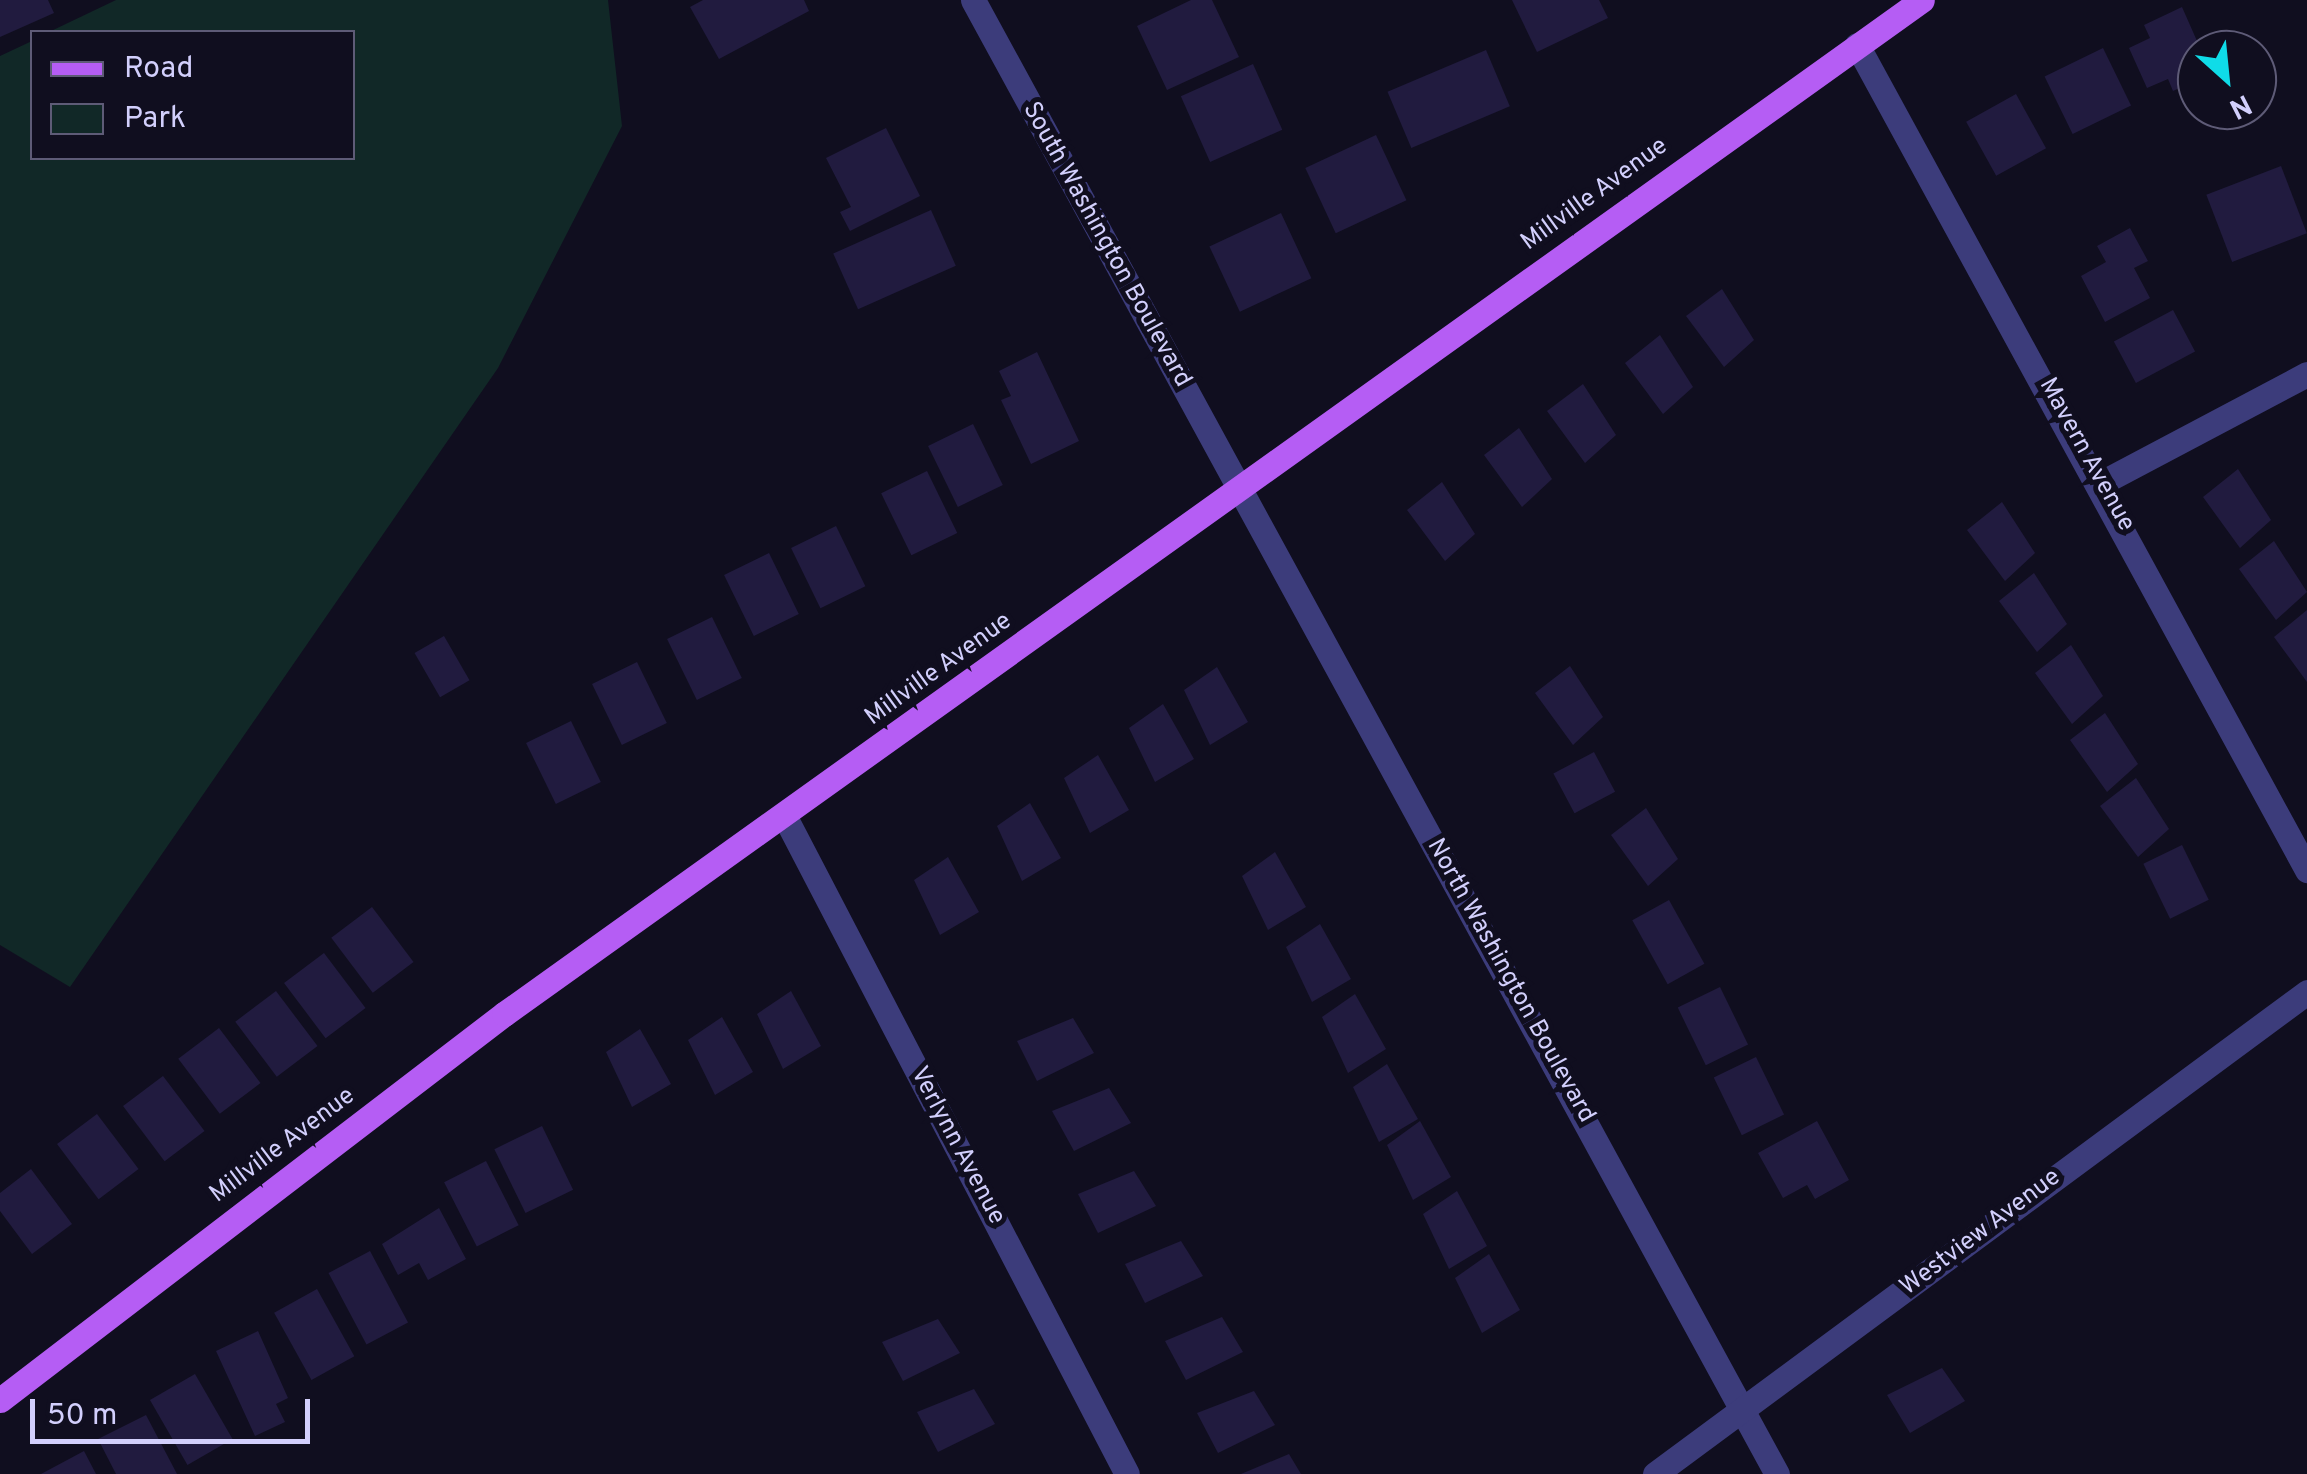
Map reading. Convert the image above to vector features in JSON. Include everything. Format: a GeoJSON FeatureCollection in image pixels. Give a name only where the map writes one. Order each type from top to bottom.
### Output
{"type":"FeatureCollection","features":[{"type":"Feature","properties":{"kind":"main road","name":"Millville Avenue"},"geometry":{"type":"LineString","coordinates":[[0,1400],[504,1014],[786,819],[1922,0]]}},
{"type":"Feature","properties":{"kind":"street","name":"South Washington Boulevard"},"geometry":{"type":"LineString","coordinates":[[974,0],[1242,488]]}},
{"type":"Feature","properties":{"kind":"street","name":"Mavern Avenue"},"geometry":{"type":"LineString","coordinates":[[1857,45],[2102,482],[2307,870]]}},
{"type":"Feature","properties":{"kind":"street"},"geometry":{"type":"LineString","coordinates":[[2102,482],[2307,374]]}},
{"type":"Feature","properties":{"kind":"street","name":"North Washington Boulevard"},"geometry":{"type":"LineString","coordinates":[[1242,488],[1777,1474]]}},
{"type":"Feature","properties":{"kind":"street","name":"Verlynn Avenue"},"geometry":{"type":"LineString","coordinates":[[786,819],[1128,1474]]}},
{"type":"Feature","properties":{"kind":"street","name":"Westview Avenue"},"geometry":{"type":"LineString","coordinates":[[1654,1474],[2307,992]]}},
{"type":"Feature","properties":{"kind":"green space"},"geometry":{"type":"Polygon","coordinates":[[[116,0],[608,0],[622,126],[498,368],[70,987],[0,945],[0,56],[30,42],[30,160],[355,160],[355,30],[53,30],[116,0]]]}},
{"type":"Feature","properties":{"kind":"building"},"geometry":{"type":"Polygon","coordinates":[[[0,0],[48,0],[54,13],[0,37],[0,0]]]}},
{"type":"Feature","properties":{"kind":"building"},"geometry":{"type":"Polygon","coordinates":[[[703,0],[804,0],[809,11],[719,59],[690,7],[703,0]]]}},
{"type":"Feature","properties":{"kind":"building"},"geometry":{"type":"Polygon","coordinates":[[[1191,0],[1212,0],[1239,57],[1167,90],[1137,26],[1191,0]]]}},
{"type":"Feature","properties":{"kind":"building"},"geometry":{"type":"Polygon","coordinates":[[[1512,0],[1599,0],[1608,18],[1537,52],[1512,0]]]}},
{"type":"Feature","properties":{"kind":"building"},"geometry":{"type":"Polygon","coordinates":[[[2182,7],[2192,30],[2177,30],[2177,89],[2173,91],[2168,79],[2147,88],[2129,48],[2150,38],[2144,25],[2182,7]]]}},
{"type":"Feature","properties":{"kind":"building"},"geometry":{"type":"Polygon","coordinates":[[[2103,48],[2131,106],[2073,134],[2045,76],[2103,48]]]}},
{"type":"Feature","properties":{"kind":"building"},"geometry":{"type":"Polygon","coordinates":[[[1486,50],[1510,106],[1411,148],[1388,92],[1486,50]]]}},
{"type":"Feature","properties":{"kind":"building"},"geometry":{"type":"Polygon","coordinates":[[[1253,64],[1282,130],[1210,162],[1181,96],[1253,64]]]}},
{"type":"Feature","properties":{"kind":"building"},"geometry":{"type":"Polygon","coordinates":[[[2016,94],[2046,148],[1996,176],[1966,122],[2016,94]]]}},
{"type":"Feature","properties":{"kind":"building"},"geometry":{"type":"Polygon","coordinates":[[[886,128],[920,196],[850,231],[840,212],[851,207],[826,158],[886,128]]]}},
{"type":"Feature","properties":{"kind":"building"},"geometry":{"type":"Polygon","coordinates":[[[1376,135],[1406,200],[1336,233],[1305,168],[1376,135]]]}},
{"type":"Feature","properties":{"kind":"building"},"geometry":{"type":"Polygon","coordinates":[[[2281,166],[2307,233],[2232,262],[2206,195],[2281,166]]]}},
{"type":"Feature","properties":{"kind":"building"},"geometry":{"type":"Polygon","coordinates":[[[931,210],[956,266],[858,309],[833,254],[931,210]]]}},
{"type":"Feature","properties":{"kind":"building"},"geometry":{"type":"Polygon","coordinates":[[[1281,213],[1311,278],[1240,312],[1209,246],[1281,213]]]}},
{"type":"Feature","properties":{"kind":"building"},"geometry":{"type":"Polygon","coordinates":[[[2130,228],[2148,261],[2134,268],[2150,298],[2105,322],[2081,276],[2106,262],[2097,246],[2130,228]]]}},
{"type":"Feature","properties":{"kind":"building"},"geometry":{"type":"Polygon","coordinates":[[[1722,289],[1754,340],[1724,367],[1686,316],[1722,289]]]}},
{"type":"Feature","properties":{"kind":"building"},"geometry":{"type":"Polygon","coordinates":[[[2173,310],[2195,351],[2136,383],[2114,341],[2173,310]]]}},
{"type":"Feature","properties":{"kind":"building"},"geometry":{"type":"Polygon","coordinates":[[[1660,335],[1693,387],[1663,414],[1625,363],[1660,335]]]}},
{"type":"Feature","properties":{"kind":"building"},"geometry":{"type":"Polygon","coordinates":[[[1037,352],[1079,441],[1031,464],[1001,400],[1011,396],[999,371],[1037,352]]]}},
{"type":"Feature","properties":{"kind":"building"},"geometry":{"type":"Polygon","coordinates":[[[1583,384],[1616,435],[1585,463],[1547,411],[1583,384]]]}},
{"type":"Feature","properties":{"kind":"building"},"geometry":{"type":"Polygon","coordinates":[[[973,424],[1003,485],[958,507],[928,446],[973,424]]]}},
{"type":"Feature","properties":{"kind":"building"},"geometry":{"type":"Polygon","coordinates":[[[1519,428],[1552,479],[1522,507],[1484,455],[1519,428]]]}},
{"type":"Feature","properties":{"kind":"building"},"geometry":{"type":"Polygon","coordinates":[[[2238,469],[2271,520],[2240,548],[2203,497],[2238,469]]]}},
{"type":"Feature","properties":{"kind":"building"},"geometry":{"type":"Polygon","coordinates":[[[927,471],[957,533],[911,555],[881,493],[927,471]]]}},
{"type":"Feature","properties":{"kind":"building"},"geometry":{"type":"Polygon","coordinates":[[[1442,482],[1475,534],[1445,561],[1407,510],[1442,482]]]}},
{"type":"Feature","properties":{"kind":"building"},"geometry":{"type":"Polygon","coordinates":[[[2002,502],[2035,553],[2005,581],[1967,530],[2002,502]]]}},
{"type":"Feature","properties":{"kind":"building"},"geometry":{"type":"Polygon","coordinates":[[[836,526],[865,586],[820,608],[791,548],[836,526]]]}},
{"type":"Feature","properties":{"kind":"building"},"geometry":{"type":"Polygon","coordinates":[[[2274,541],[2307,592],[2276,620],[2239,569],[2274,541]]]}},
{"type":"Feature","properties":{"kind":"building"},"geometry":{"type":"Polygon","coordinates":[[[769,553],[799,614],[754,636],[724,575],[769,553]]]}},
{"type":"Feature","properties":{"kind":"building"},"geometry":{"type":"Polygon","coordinates":[[[2034,573],[2067,624],[2037,652],[1999,601],[2034,573]]]}},
{"type":"Feature","properties":{"kind":"building"},"geometry":{"type":"Polygon","coordinates":[[[2307,610],[2307,682],[2274,637],[2307,610]]]}},
{"type":"Feature","properties":{"kind":"building"},"geometry":{"type":"Polygon","coordinates":[[[712,617],[742,678],[697,700],[667,639],[712,617]]]}},
{"type":"Feature","properties":{"kind":"building"},"geometry":{"type":"Polygon","coordinates":[[[444,636],[470,680],[440,697],[415,653],[444,636]]]}},
{"type":"Feature","properties":{"kind":"building"},"geometry":{"type":"Polygon","coordinates":[[[2071,645],[2103,696],[2072,724],[2035,673],[2071,645]]]}},
{"type":"Feature","properties":{"kind":"building"},"geometry":{"type":"Polygon","coordinates":[[[637,662],[667,723],[622,745],[592,684],[637,662]]]}},
{"type":"Feature","properties":{"kind":"building"},"geometry":{"type":"Polygon","coordinates":[[[1570,666],[1603,717],[1573,745],[1535,693],[1570,666]]]}},
{"type":"Feature","properties":{"kind":"building"},"geometry":{"type":"Polygon","coordinates":[[[1217,667],[1248,722],[1210,745],[1184,690],[1217,667]]]}},
{"type":"Feature","properties":{"kind":"building"},"geometry":{"type":"Polygon","coordinates":[[[1163,704],[1194,759],[1155,782],[1129,728],[1163,704]]]}},
{"type":"Feature","properties":{"kind":"building"},"geometry":{"type":"Polygon","coordinates":[[[2105,713],[2138,764],[2107,792],[2070,740],[2105,713]]]}},
{"type":"Feature","properties":{"kind":"building"},"geometry":{"type":"Polygon","coordinates":[[[571,721],[601,782],[556,804],[526,743],[571,721]]]}},
{"type":"Feature","properties":{"kind":"building"},"geometry":{"type":"Polygon","coordinates":[[[1594,752],[1615,792],[1575,813],[1553,774],[1594,752]]]}},
{"type":"Feature","properties":{"kind":"building"},"geometry":{"type":"Polygon","coordinates":[[[1098,755],[1129,810],[1090,833],[1064,778],[1098,755]]]}},
{"type":"Feature","properties":{"kind":"building"},"geometry":{"type":"Polygon","coordinates":[[[2136,778],[2169,829],[2138,857],[2100,806],[2136,778]]]}},
{"type":"Feature","properties":{"kind":"building"},"geometry":{"type":"Polygon","coordinates":[[[1030,803],[1061,858],[1022,881],[997,826],[1030,803]]]}},
{"type":"Feature","properties":{"kind":"building"},"geometry":{"type":"Polygon","coordinates":[[[1646,808],[1678,859],[1648,886],[1611,835],[1646,808]]]}},
{"type":"Feature","properties":{"kind":"building"},"geometry":{"type":"Polygon","coordinates":[[[2182,845],[2209,900],[2170,919],[2143,864],[2182,845]]]}},
{"type":"Feature","properties":{"kind":"building"},"geometry":{"type":"Polygon","coordinates":[[[1275,852],[1306,907],[1268,930],[1242,876],[1275,852]]]}},
{"type":"Feature","properties":{"kind":"building"},"geometry":{"type":"Polygon","coordinates":[[[948,857],[979,912],[940,935],[914,880],[948,857]]]}},
{"type":"Feature","properties":{"kind":"building"},"geometry":{"type":"Polygon","coordinates":[[[1669,900],[1704,964],[1668,984],[1632,920],[1669,900]]]}},
{"type":"Feature","properties":{"kind":"building"},"geometry":{"type":"Polygon","coordinates":[[[372,907],[414,962],[373,993],[331,938],[372,907]]]}},
{"type":"Feature","properties":{"kind":"building"},"geometry":{"type":"Polygon","coordinates":[[[1320,924],[1351,979],[1312,1002],[1286,947],[1320,924]]]}},
{"type":"Feature","properties":{"kind":"building"},"geometry":{"type":"Polygon","coordinates":[[[324,953],[366,1008],[326,1038],[284,983],[324,953]]]}},
{"type":"Feature","properties":{"kind":"building"},"geometry":{"type":"Polygon","coordinates":[[[1720,987],[1748,1045],[1706,1065],[1678,1008],[1720,987]]]}},
{"type":"Feature","properties":{"kind":"building"},"geometry":{"type":"Polygon","coordinates":[[[276,991],[318,1046],[277,1077],[235,1022],[276,991]]]}},
{"type":"Feature","properties":{"kind":"building"},"geometry":{"type":"Polygon","coordinates":[[[791,991],[821,1046],[783,1069],[757,1014],[791,991]]]}},
{"type":"Feature","properties":{"kind":"building"},"geometry":{"type":"Polygon","coordinates":[[[1355,994],[1386,1049],[1348,1073],[1322,1017],[1355,994]]]}},
{"type":"Feature","properties":{"kind":"building"},"geometry":{"type":"Polygon","coordinates":[[[722,1017],[753,1072],[715,1095],[688,1040],[722,1017]]]}},
{"type":"Feature","properties":{"kind":"building"},"geometry":{"type":"Polygon","coordinates":[[[1073,1018],[1094,1053],[1037,1081],[1017,1041],[1073,1018]]]}},
{"type":"Feature","properties":{"kind":"building"},"geometry":{"type":"Polygon","coordinates":[[[219,1028],[261,1083],[220,1114],[178,1059],[219,1028]]]}},
{"type":"Feature","properties":{"kind":"building"},"geometry":{"type":"Polygon","coordinates":[[[640,1029],[671,1084],[632,1107],[606,1052],[640,1029]]]}},
{"type":"Feature","properties":{"kind":"building"},"geometry":{"type":"Polygon","coordinates":[[[1756,1057],[1784,1115],[1742,1135],[1714,1078],[1756,1057]]]}},
{"type":"Feature","properties":{"kind":"building"},"geometry":{"type":"Polygon","coordinates":[[[1387,1064],[1418,1119],[1379,1142],[1353,1087],[1387,1064]]]}},
{"type":"Feature","properties":{"kind":"building"},"geometry":{"type":"Polygon","coordinates":[[[163,1076],[205,1131],[165,1161],[123,1106],[163,1076]]]}},
{"type":"Feature","properties":{"kind":"building"},"geometry":{"type":"Polygon","coordinates":[[[1109,1088],[1131,1123],[1074,1151],[1052,1111],[1109,1088]]]}},
{"type":"Feature","properties":{"kind":"building"},"geometry":{"type":"Polygon","coordinates":[[[97,1114],[139,1169],[99,1199],[57,1144],[97,1114]]]}},
{"type":"Feature","properties":{"kind":"building"},"geometry":{"type":"Polygon","coordinates":[[[1420,1121],[1451,1177],[1413,1200],[1387,1145],[1420,1121]]]}},
{"type":"Feature","properties":{"kind":"building"},"geometry":{"type":"Polygon","coordinates":[[[1817,1121],[1849,1180],[1815,1199],[1807,1185],[1783,1198],[1758,1153],[1817,1121]]]}},
{"type":"Feature","properties":{"kind":"building"},"geometry":{"type":"Polygon","coordinates":[[[542,1126],[573,1190],[525,1213],[494,1149],[542,1126]]]}},
{"type":"Feature","properties":{"kind":"building"},"geometry":{"type":"Polygon","coordinates":[[[486,1161],[519,1225],[477,1246],[444,1182],[486,1161]]]}},
{"type":"Feature","properties":{"kind":"building"},"geometry":{"type":"Polygon","coordinates":[[[31,1169],[72,1224],[32,1254],[0,1211],[0,1193],[31,1169]]]}},
{"type":"Feature","properties":{"kind":"building"},"geometry":{"type":"Polygon","coordinates":[[[1134,1171],[1156,1206],[1098,1233],[1078,1194],[1134,1171]]]}},
{"type":"Feature","properties":{"kind":"building"},"geometry":{"type":"Polygon","coordinates":[[[1457,1191],[1487,1246],[1449,1269],[1423,1214],[1457,1191]]]}},
{"type":"Feature","properties":{"kind":"building"},"geometry":{"type":"Polygon","coordinates":[[[439,1208],[466,1259],[428,1280],[419,1263],[398,1275],[382,1244],[439,1208]]]}},
{"type":"Feature","properties":{"kind":"building"},"geometry":{"type":"Polygon","coordinates":[[[1181,1241],[1203,1276],[1145,1303],[1125,1264],[1181,1241]]]}},
{"type":"Feature","properties":{"kind":"building"},"geometry":{"type":"Polygon","coordinates":[[[370,1251],[408,1323],[367,1345],[329,1273],[370,1251]]]}},
{"type":"Feature","properties":{"kind":"building"},"geometry":{"type":"Polygon","coordinates":[[[1489,1254],[1520,1310],[1482,1333],[1455,1278],[1489,1254]]]}},
{"type":"Feature","properties":{"kind":"building"},"geometry":{"type":"Polygon","coordinates":[[[317,1289],[354,1356],[311,1380],[274,1313],[317,1289]]]}},
{"type":"Feature","properties":{"kind":"building"},"geometry":{"type":"Polygon","coordinates":[[[1222,1317],[1243,1352],[1186,1380],[1165,1341],[1222,1317]]]}},
{"type":"Feature","properties":{"kind":"building"},"geometry":{"type":"Polygon","coordinates":[[[938,1319],[960,1353],[903,1381],[882,1342],[938,1319]]]}},
{"type":"Feature","properties":{"kind":"building"},"geometry":{"type":"Polygon","coordinates":[[[258,1331],[288,1398],[276,1404],[285,1422],[255,1436],[216,1351],[258,1331]]]}},
{"type":"Feature","properties":{"kind":"building"},"geometry":{"type":"Polygon","coordinates":[[[1942,1368],[1965,1401],[1910,1433],[1887,1395],[1942,1368]]]}},
{"type":"Feature","properties":{"kind":"building"},"geometry":{"type":"Polygon","coordinates":[[[195,1374],[232,1439],[187,1465],[150,1400],[195,1374]]]}},
{"type":"Feature","properties":{"kind":"building"},"geometry":{"type":"Polygon","coordinates":[[[974,1389],[995,1424],[938,1452],[917,1412],[974,1389]]]}},
{"type":"Feature","properties":{"kind":"building"},"geometry":{"type":"Polygon","coordinates":[[[1254,1391],[1275,1425],[1218,1453],[1197,1413],[1254,1391]]]}},
{"type":"Feature","properties":{"kind":"building"},"geometry":{"type":"Polygon","coordinates":[[[146,1415],[177,1474],[116,1474],[98,1439],[146,1415]]]}},
{"type":"Feature","properties":{"kind":"building"},"geometry":{"type":"Polygon","coordinates":[[[84,1451],[96,1474],[41,1474],[84,1451]]]}},
{"type":"Feature","properties":{"kind":"building"},"geometry":{"type":"Polygon","coordinates":[[[1289,1454],[1301,1474],[1241,1474],[1289,1454]]]}}]}
